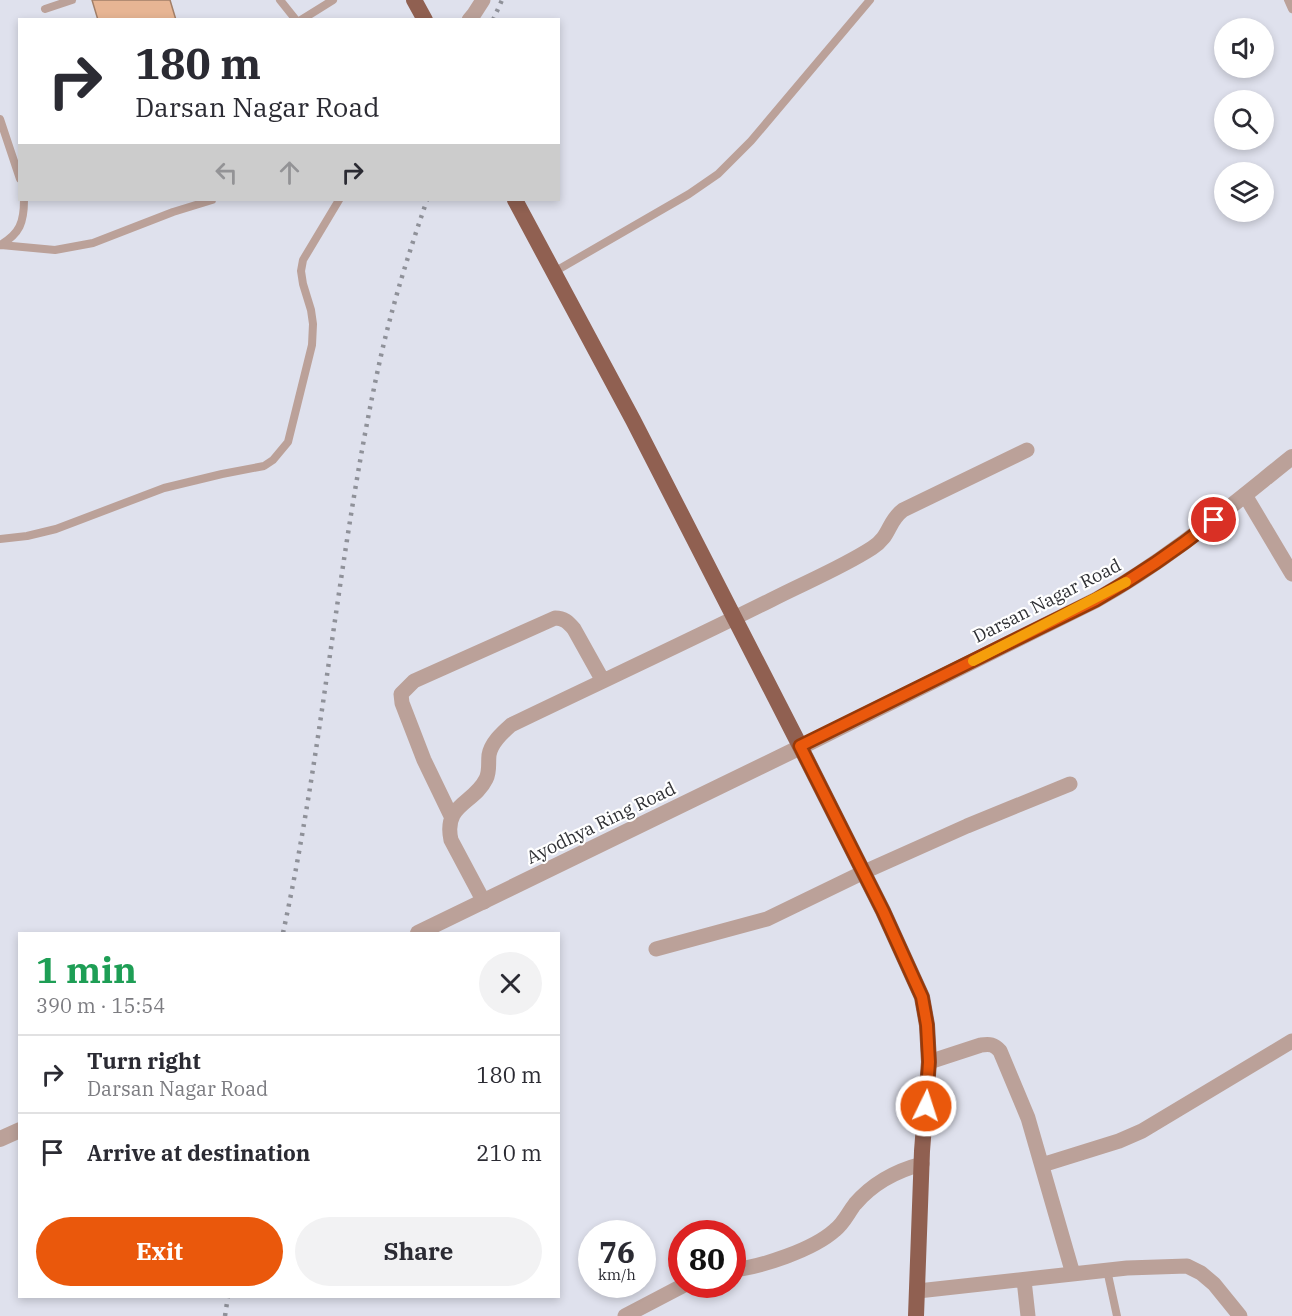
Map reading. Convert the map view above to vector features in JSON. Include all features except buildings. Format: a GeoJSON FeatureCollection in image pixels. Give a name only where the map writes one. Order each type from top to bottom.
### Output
{"type":"FeatureCollection","features":[{"type":"Feature","properties":{"kind":"highway"},"geometry":{"type":"LineString","coordinates":[[414,0],[424,18]]}},
{"type":"Feature","properties":{"kind":"highway"},"geometry":{"type":"LineString","coordinates":[[516,201],[633,420],[800,746],[909,964],[922,997],[927,1025],[929,1062],[916,1316]]}},
{"type":"Feature","properties":{"kind":"street"},"geometry":{"type":"LineString","coordinates":[[471,18],[483,0]]}},
{"type":"Feature","properties":{"kind":"street"},"geometry":{"type":"LineString","coordinates":[[484,902],[451,840],[449,833],[451,816],[464,800],[482,786],[489,772],[489,755],[494,744],[511,725],[734,618],[872,548],[888,533],[895,516],[903,510],[1027,450]]}},
{"type":"Feature","properties":{"kind":"street","name":"Darsan Nagar Road"},"geometry":{"type":"LineString","coordinates":[[800,746],[1034,631],[1137,577],[1182,546],[1292,457]]}},
{"type":"Feature","properties":{"kind":"street"},"geometry":{"type":"LineString","coordinates":[[1245,495],[1292,574]]}},
{"type":"Feature","properties":{"kind":"street"},"geometry":{"type":"LineString","coordinates":[[451,816],[424,760],[402,703],[401,694],[406,688],[414,681],[555,618],[561,618],[574,629],[603,681]]}},
{"type":"Feature","properties":{"kind":"street","name":"Ayodhya Ring Road"},"geometry":{"type":"LineString","coordinates":[[420,932],[800,746]]}},
{"type":"Feature","properties":{"kind":"street"},"geometry":{"type":"LineString","coordinates":[[656,949],[767,919],[967,826],[1070,784]]}},
{"type":"Feature","properties":{"kind":"street"},"geometry":{"type":"LineString","coordinates":[[1042,1165],[1119,1141],[1142,1131],[1292,1041]]}},
{"type":"Feature","properties":{"kind":"street"},"geometry":{"type":"LineString","coordinates":[[929,1062],[981,1045],[995,1046],[1000,1051],[1028,1118],[1073,1274]]}},
{"type":"Feature","properties":{"kind":"street"},"geometry":{"type":"LineString","coordinates":[[0,1139],[18,1131]]}},
{"type":"Feature","properties":{"kind":"street"},"geometry":{"type":"LineString","coordinates":[[746,1267],[768,1263],[828,1236],[863,1196],[880,1181],[894,1173],[922,1164]]}},
{"type":"Feature","properties":{"kind":"street"},"geometry":{"type":"LineString","coordinates":[[918,1291],[1148,1266],[1187,1266],[1201,1273],[1214,1284],[1240,1316]]}},
{"type":"Feature","properties":{"kind":"street"},"geometry":{"type":"LineString","coordinates":[[1024,1280],[1028,1316]]}},
{"type":"Feature","properties":{"kind":"street"},"geometry":{"type":"LineString","coordinates":[[625,1316],[668,1293]]}},
{"type":"Feature","properties":{"kind":"lane"},"geometry":{"type":"LineString","coordinates":[[45,9],[72,0]]}},
{"type":"Feature","properties":{"kind":"lane"},"geometry":{"type":"LineString","coordinates":[[280,0],[294,18]]}},
{"type":"Feature","properties":{"kind":"lane"},"geometry":{"type":"LineString","coordinates":[[304,18],[333,0]]}},
{"type":"Feature","properties":{"kind":"lane"},"geometry":{"type":"LineString","coordinates":[[553,273],[689,194],[718,174],[751,141],[870,0]]}},
{"type":"Feature","properties":{"kind":"lane"},"geometry":{"type":"LineString","coordinates":[[1288,0],[1292,9]]}},
{"type":"Feature","properties":{"kind":"lane"},"geometry":{"type":"LineString","coordinates":[[0,119],[18,173]]}},
{"type":"Feature","properties":{"kind":"lane"},"geometry":{"type":"LineString","coordinates":[[1,245],[13,237],[19,229],[23,217],[24,201]]}},
{"type":"Feature","properties":{"kind":"lane"},"geometry":{"type":"LineString","coordinates":[[178,201],[182,209]]}},
{"type":"Feature","properties":{"kind":"lane"},"geometry":{"type":"LineString","coordinates":[[1,245],[55,250],[93,243],[209,201]]}},
{"type":"Feature","properties":{"kind":"lane"},"geometry":{"type":"LineString","coordinates":[[0,539],[27,537],[56,529],[164,488],[264,466],[273,460],[288,442],[312,345],[313,324],[303,284],[303,260],[338,201]]}},
{"type":"Feature","properties":{"kind":"lane"},"geometry":{"type":"LineString","coordinates":[[1107,1270],[1117,1316]]}},
{"type":"Feature","properties":{"kind":"railway"},"geometry":{"type":"LineString","coordinates":[[494,18],[502,0]]}},
{"type":"Feature","properties":{"kind":"railway"},"geometry":{"type":"LineString","coordinates":[[283,932],[310,790],[365,431],[390,320],[427,201]]}},
{"type":"Feature","properties":{"kind":"railway"},"geometry":{"type":"LineString","coordinates":[[225,1316],[228,1298]]}},
{"type":"Feature","properties":{"kind":"slow traffic"},"geometry":{"type":"LineString","coordinates":[[973,661],[1096,600],[1126,582]]}},
{"type":"Feature","properties":{"kind":"route"},"geometry":{"type":"LineString","coordinates":[[926,1106],[929,1062],[927,1025],[922,997],[909,964],[800,746],[1096,600],[1137,577],[1182,546],[1214,520]]}}]}
